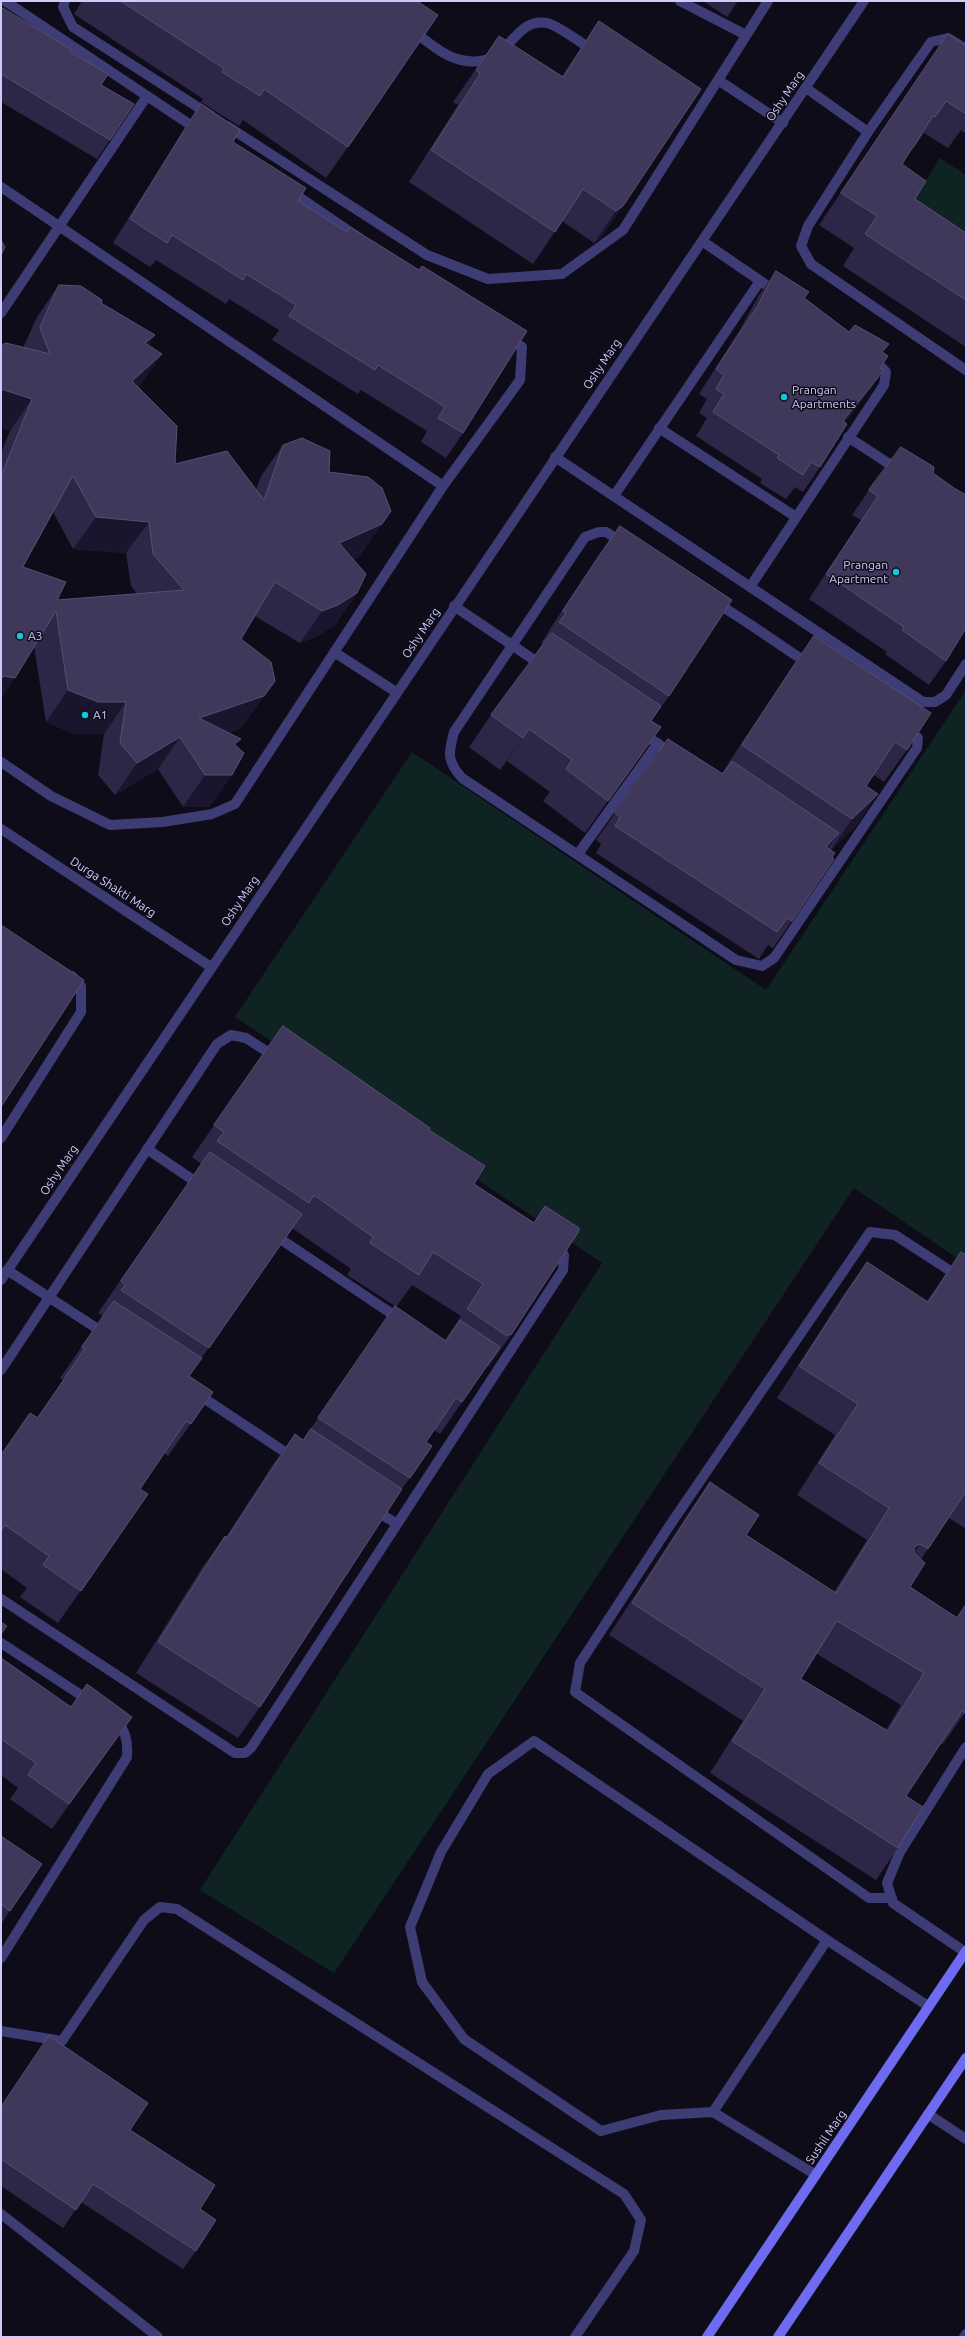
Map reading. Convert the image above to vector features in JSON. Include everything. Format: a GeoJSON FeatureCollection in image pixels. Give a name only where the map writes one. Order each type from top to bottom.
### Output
{"type":"FeatureCollection","features":[{"type":"Feature","properties":{"kind":"street"},"geometry":{"type":"LineString","coordinates":[[5,1],[206,135]]}},
{"type":"Feature","properties":{"kind":"street"},"geometry":{"type":"LineString","coordinates":[[65,1],[63,8],[73,27],[427,255],[488,279],[562,274],[623,230],[692,113],[718,80],[768,1]]}},
{"type":"Feature","properties":{"kind":"street"},"geometry":{"type":"LineString","coordinates":[[680,1],[746,35]]}},
{"type":"Feature","properties":{"kind":"street","name":"Oshy Marg"},"geometry":{"type":"LineString","coordinates":[[1,1280],[454,606],[783,123],[864,1]]}},
{"type":"Feature","properties":{"kind":"street"},"geometry":{"type":"LineString","coordinates":[[403,23],[439,50],[461,60],[483,62],[502,52],[517,34],[531,22],[548,23],[602,56]]}},
{"type":"Feature","properties":{"kind":"street"},"geometry":{"type":"LineString","coordinates":[[964,364],[811,264],[801,246],[808,226],[868,132],[932,42],[948,38],[966,49]]}},
{"type":"Feature","properties":{"kind":"street"},"geometry":{"type":"LineString","coordinates":[[718,80],[783,123]]}},
{"type":"Feature","properties":{"kind":"street"},"geometry":{"type":"LineString","coordinates":[[806,88],[868,132]]}},
{"type":"Feature","properties":{"kind":"street"},"geometry":{"type":"LineString","coordinates":[[1,313],[147,96]]}},
{"type":"Feature","properties":{"kind":"street"},"geometry":{"type":"LineString","coordinates":[[279,184],[371,245]]}},
{"type":"Feature","properties":{"kind":"street"},"geometry":{"type":"LineString","coordinates":[[1,188],[443,486]]}},
{"type":"Feature","properties":{"kind":"street"},"geometry":{"type":"LineString","coordinates":[[702,241],[786,298]]}},
{"type":"Feature","properties":{"kind":"street"},"geometry":{"type":"LineString","coordinates":[[614,496],[760,281]]}},
{"type":"Feature","properties":{"kind":"street"},"geometry":{"type":"LineString","coordinates":[[1,762],[51,796],[110,825],[163,822],[212,814],[235,804],[443,486],[520,380],[522,347],[496,329]]}},
{"type":"Feature","properties":{"kind":"street"},"geometry":{"type":"LineString","coordinates":[[750,587],[884,385],[886,372],[875,359],[862,350]]}},
{"type":"Feature","properties":{"kind":"street"},"geometry":{"type":"LineString","coordinates":[[659,428],[796,517]]}},
{"type":"Feature","properties":{"kind":"street"},"geometry":{"type":"LineString","coordinates":[[848,438],[907,476]]}},
{"type":"Feature","properties":{"kind":"street"},"geometry":{"type":"LineString","coordinates":[[555,457],[923,702],[936,702],[946,695],[966,664]]}},
{"type":"Feature","properties":{"kind":"street"},"geometry":{"type":"LineString","coordinates":[[606,532],[910,730],[918,738],[917,748],[835,863],[774,958],[762,966],[736,960],[462,778],[451,765],[450,748],[454,732],[512,645],[585,537],[606,532]]}},
{"type":"Feature","properties":{"kind":"street"},"geometry":{"type":"LineString","coordinates":[[454,606],[552,672]]}},
{"type":"Feature","properties":{"kind":"street"},"geometry":{"type":"LineString","coordinates":[[334,652],[396,692]]}},
{"type":"Feature","properties":{"kind":"street"},"geometry":{"type":"LineString","coordinates":[[631,725],[683,761]]}},
{"type":"Feature","properties":{"kind":"street"},"geometry":{"type":"LineString","coordinates":[[578,854],[658,743]]}},
{"type":"Feature","properties":{"kind":"street","name":"Durga Shakti Marg"},"geometry":{"type":"LineString","coordinates":[[1,829],[211,967]]}},
{"type":"Feature","properties":{"kind":"street"},"geometry":{"type":"LineString","coordinates":[[1,1138],[81,1012],[81,986],[68,970]]}},
{"type":"Feature","properties":{"kind":"street"},"geometry":{"type":"LineString","coordinates":[[1,1370],[216,1044],[231,1035],[246,1038],[286,1064]]}},
{"type":"Feature","properties":{"kind":"street"},"geometry":{"type":"LineString","coordinates":[[147,1149],[213,1194]]}},
{"type":"Feature","properties":{"kind":"street"},"geometry":{"type":"LineString","coordinates":[[266,1229],[412,1327]]}},
{"type":"Feature","properties":{"kind":"street"},"geometry":{"type":"LineString","coordinates":[[892,1898],[869,1898],[575,1692],[580,1663],[670,1525],[870,1232],[895,1235],[966,1281]]}},
{"type":"Feature","properties":{"kind":"street"},"geometry":{"type":"LineString","coordinates":[[1,1600],[235,1753],[244,1753],[251,1748],[397,1524],[488,1378],[563,1270],[564,1254],[556,1241],[549,1237]]}},
{"type":"Feature","properties":{"kind":"street"},"geometry":{"type":"LineString","coordinates":[[7,1270],[116,1341]]}},
{"type":"Feature","properties":{"kind":"street"},"geometry":{"type":"LineString","coordinates":[[189,1389],[303,1463]]}},
{"type":"Feature","properties":{"kind":"street"},"geometry":{"type":"LineString","coordinates":[[363,1503],[397,1524]]}},
{"type":"Feature","properties":{"kind":"street"},"geometry":{"type":"LineString","coordinates":[[1,1644],[114,1716],[123,1728],[128,1741],[127,1758],[1,1958]]}},
{"type":"Feature","properties":{"kind":"street"},"geometry":{"type":"LineString","coordinates":[[816,2175],[714,2112],[661,2115],[601,2131],[464,2039],[422,1982],[410,1927],[441,1852],[488,1774],[534,1741],[826,1940],[928,2006]]}},
{"type":"Feature","properties":{"kind":"street"},"geometry":{"type":"LineString","coordinates":[[965,1952],[893,1903],[887,1883],[900,1852],[966,1747]]}},
{"type":"Feature","properties":{"kind":"street"},"geometry":{"type":"LineString","coordinates":[[1,2031],[62,2041],[144,1920],[160,1907],[177,1909],[624,2194],[641,2220],[634,2251],[575,2337]]}},
{"type":"Feature","properties":{"kind":"street"},"geometry":{"type":"LineString","coordinates":[[714,2112],[826,1940]]}},
{"type":"Feature","properties":{"kind":"street","name":"Sushil Marg"},"geometry":{"type":"LineString","coordinates":[[707,2337],[965,1952]]}},
{"type":"Feature","properties":{"kind":"street"},"geometry":{"type":"LineString","coordinates":[[778,2337],[966,2058]]}},
{"type":"Feature","properties":{"kind":"street"},"geometry":{"type":"LineString","coordinates":[[928,2114],[966,2139]]}},
{"type":"Feature","properties":{"kind":"street"},"geometry":{"type":"LineString","coordinates":[[1,2214],[158,2337]]}},
{"type":"Feature","properties":{"kind":"green space"},"geometry":{"type":"Polygon","coordinates":[[[940,158],[966,175],[966,248],[907,211],[940,158]]]}},
{"type":"Feature","properties":{"kind":"green space"},"geometry":{"type":"Polygon","coordinates":[[[966,690],[966,1264],[854,1188],[334,1973],[200,1890],[602,1263],[235,1017],[412,752],[766,990],[966,690]]]}},
{"type":"Feature","properties":{"kind":"building"},"geometry":{"type":"Polygon","coordinates":[[[121,1],[417,1],[438,15],[348,147],[264,89],[260,96],[222,72],[224,69],[121,1]]]}},
{"type":"Feature","properties":{"kind":"building"},"geometry":{"type":"Polygon","coordinates":[[[1,7],[72,50],[71,52],[108,74],[101,85],[134,104],[110,140],[1,74],[1,7]]]}},
{"type":"Feature","properties":{"kind":"building"},"geometry":{"type":"Polygon","coordinates":[[[599,21],[701,89],[623,206],[616,211],[583,189],[555,232],[431,150],[480,74],[476,70],[499,36],[563,77],[599,21]]]}},
{"type":"Feature","properties":{"kind":"building"},"geometry":{"type":"Polygon","coordinates":[[[948,34],[966,46],[966,114],[946,101],[935,117],[933,116],[902,164],[926,181],[915,199],[966,233],[966,300],[865,234],[877,216],[841,193],[948,34]]]}},
{"type":"Feature","properties":{"kind":"building"},"geometry":{"type":"Polygon","coordinates":[[[201,104],[240,130],[233,142],[306,188],[298,201],[347,232],[350,227],[419,270],[422,266],[527,331],[463,433],[438,418],[445,407],[378,365],[375,370],[289,316],[296,305],[246,274],[243,280],[172,235],[167,243],[130,219],[201,104]]]}},
{"type":"Feature","properties":{"kind":"building"},"geometry":{"type":"Polygon","coordinates":[[[1,240],[5,247],[1,255],[1,240]]]}},
{"type":"Feature","properties":{"kind":"building","name":"Prangan Apartments"},"geometry":{"type":"Polygon","coordinates":[[[776,271],[809,292],[804,298],[849,332],[855,325],[889,344],[882,352],[888,356],[880,368],[884,370],[843,421],[847,424],[820,467],[811,462],[803,475],[777,458],[779,455],[713,412],[724,394],[716,389],[724,375],[716,369],[757,307],[776,271]]]}},
{"type":"Feature","properties":{"kind":"building"},"geometry":{"type":"Polygon","coordinates":[[[59,285],[81,286],[102,300],[101,303],[155,335],[145,343],[162,354],[132,381],[177,426],[175,464],[227,451],[264,500],[283,445],[302,438],[330,451],[329,472],[368,477],[382,488],[391,511],[382,524],[339,543],[366,574],[357,593],[338,605],[322,611],[275,582],[241,639],[271,662],[275,681],[264,696],[199,718],[241,739],[234,744],[244,753],[232,775],[205,775],[180,737],[137,763],[120,743],[126,702],[98,702],[68,690],[56,611],[15,678],[4,676],[1,679],[1,476],[32,399],[1,389],[1,345],[6,343],[50,354],[40,328],[59,285]],[[73,476],[23,567],[66,582],[57,600],[184,590],[153,554],[149,522],[96,517],[73,476]]]}},
{"type":"Feature","properties":{"kind":"building","name":"Prangan Apartment"},"geometry":{"type":"Polygon","coordinates":[[[901,447],[934,467],[933,473],[966,495],[966,628],[946,661],[902,630],[904,627],[826,574],[878,496],[869,490],[901,447]]]}},
{"type":"Feature","properties":{"kind":"building"},"geometry":{"type":"Polygon","coordinates":[[[620,526],[732,600],[669,696],[559,622],[566,613],[563,611],[620,526]]]}},
{"type":"Feature","properties":{"kind":"building"},"geometry":{"type":"Polygon","coordinates":[[[552,633],[661,706],[651,721],[661,727],[608,801],[566,769],[572,760],[529,729],[523,738],[491,715],[552,633]]]}},
{"type":"Feature","properties":{"kind":"building"},"geometry":{"type":"Polygon","coordinates":[[[814,636],[931,713],[907,750],[895,742],[866,786],[878,794],[852,819],[742,745],[814,636]]]}},
{"type":"Feature","properties":{"kind":"building"},"geometry":{"type":"Polygon","coordinates":[[[668,739],[723,774],[732,761],[839,833],[826,847],[835,853],[832,857],[834,859],[792,921],[787,918],[777,932],[615,826],[620,817],[615,813],[668,739]]]}},
{"type":"Feature","properties":{"kind":"building"},"geometry":{"type":"Polygon","coordinates":[[[1,925],[84,980],[1,1107],[1,925]]]}},
{"type":"Feature","properties":{"kind":"building"},"geometry":{"type":"Polygon","coordinates":[[[283,1026],[430,1128],[429,1130],[485,1166],[474,1184],[534,1223],[545,1206],[579,1228],[579,1231],[511,1335],[509,1334],[507,1336],[467,1309],[483,1284],[433,1252],[419,1275],[370,1243],[373,1237],[314,1195],[309,1203],[217,1141],[224,1132],[214,1125],[283,1026]]]}},
{"type":"Feature","properties":{"kind":"building"},"geometry":{"type":"Polygon","coordinates":[[[210,1152],[302,1214],[209,1348],[121,1290],[125,1285],[121,1281],[210,1152]]]}},
{"type":"Feature","properties":{"kind":"building"},"geometry":{"type":"Polygon","coordinates":[[[961,1252],[966,1255],[966,1491],[928,1549],[920,1544],[914,1547],[914,1553],[925,1563],[910,1587],[957,1618],[966,1604],[966,1711],[965,1713],[962,1711],[906,1796],[923,1807],[898,1848],[732,1741],[765,1689],[632,1603],[710,1482],[759,1515],[746,1535],[836,1593],[889,1508],[819,1463],[858,1404],[799,1366],[867,1262],[928,1302],[961,1252]],[[837,1621],[801,1679],[888,1731],[924,1673],[837,1621]]]}},
{"type":"Feature","properties":{"kind":"building"},"geometry":{"type":"Polygon","coordinates":[[[114,1301],[202,1358],[189,1376],[213,1392],[191,1424],[186,1421],[140,1489],[148,1494],[81,1591],[43,1565],[49,1556],[5,1525],[1,1531],[1,1455],[30,1413],[38,1418],[85,1348],[82,1347],[114,1301]]]}},
{"type":"Feature","properties":{"kind":"building"},"geometry":{"type":"Polygon","coordinates":[[[395,1306],[446,1341],[460,1320],[500,1347],[462,1402],[456,1398],[426,1442],[432,1446],[410,1478],[318,1418],[395,1306]]]}},
{"type":"Feature","properties":{"kind":"building"},"geometry":{"type":"Polygon","coordinates":[[[311,1429],[402,1489],[260,1707],[158,1642],[225,1536],[227,1538],[295,1434],[303,1440],[311,1429]]]}},
{"type":"Feature","properties":{"kind":"building"},"geometry":{"type":"Polygon","coordinates":[[[1,1622],[7,1626],[1,1634],[1,1622]]]}},
{"type":"Feature","properties":{"kind":"building"},"geometry":{"type":"Polygon","coordinates":[[[1,1658],[71,1707],[87,1684],[132,1717],[69,1804],[28,1775],[36,1763],[1,1739],[1,1658]]]}},
{"type":"Feature","properties":{"kind":"building"},"geometry":{"type":"Polygon","coordinates":[[[1,1836],[42,1864],[10,1911],[1,1904],[1,1836]]]}},
{"type":"Feature","properties":{"kind":"building"},"geometry":{"type":"Polygon","coordinates":[[[49,2036],[148,2103],[130,2130],[215,2185],[200,2209],[216,2220],[196,2251],[93,2184],[76,2210],[1,2159],[1,2107],[49,2036]]]}},
{"type":"Feature","properties":{"kind":"place","name":"Prangan Apartments"},"geometry":{"type":"Point","coordinates":[784,397]}},
{"type":"Feature","properties":{"kind":"place","name":"Prangan Apartment"},"geometry":{"type":"Point","coordinates":[896,572]}},
{"type":"Feature","properties":{"kind":"place","name":"A3"},"geometry":{"type":"Point","coordinates":[20,636]}},
{"type":"Feature","properties":{"kind":"place","name":"A1"},"geometry":{"type":"Point","coordinates":[85,715]}}]}
